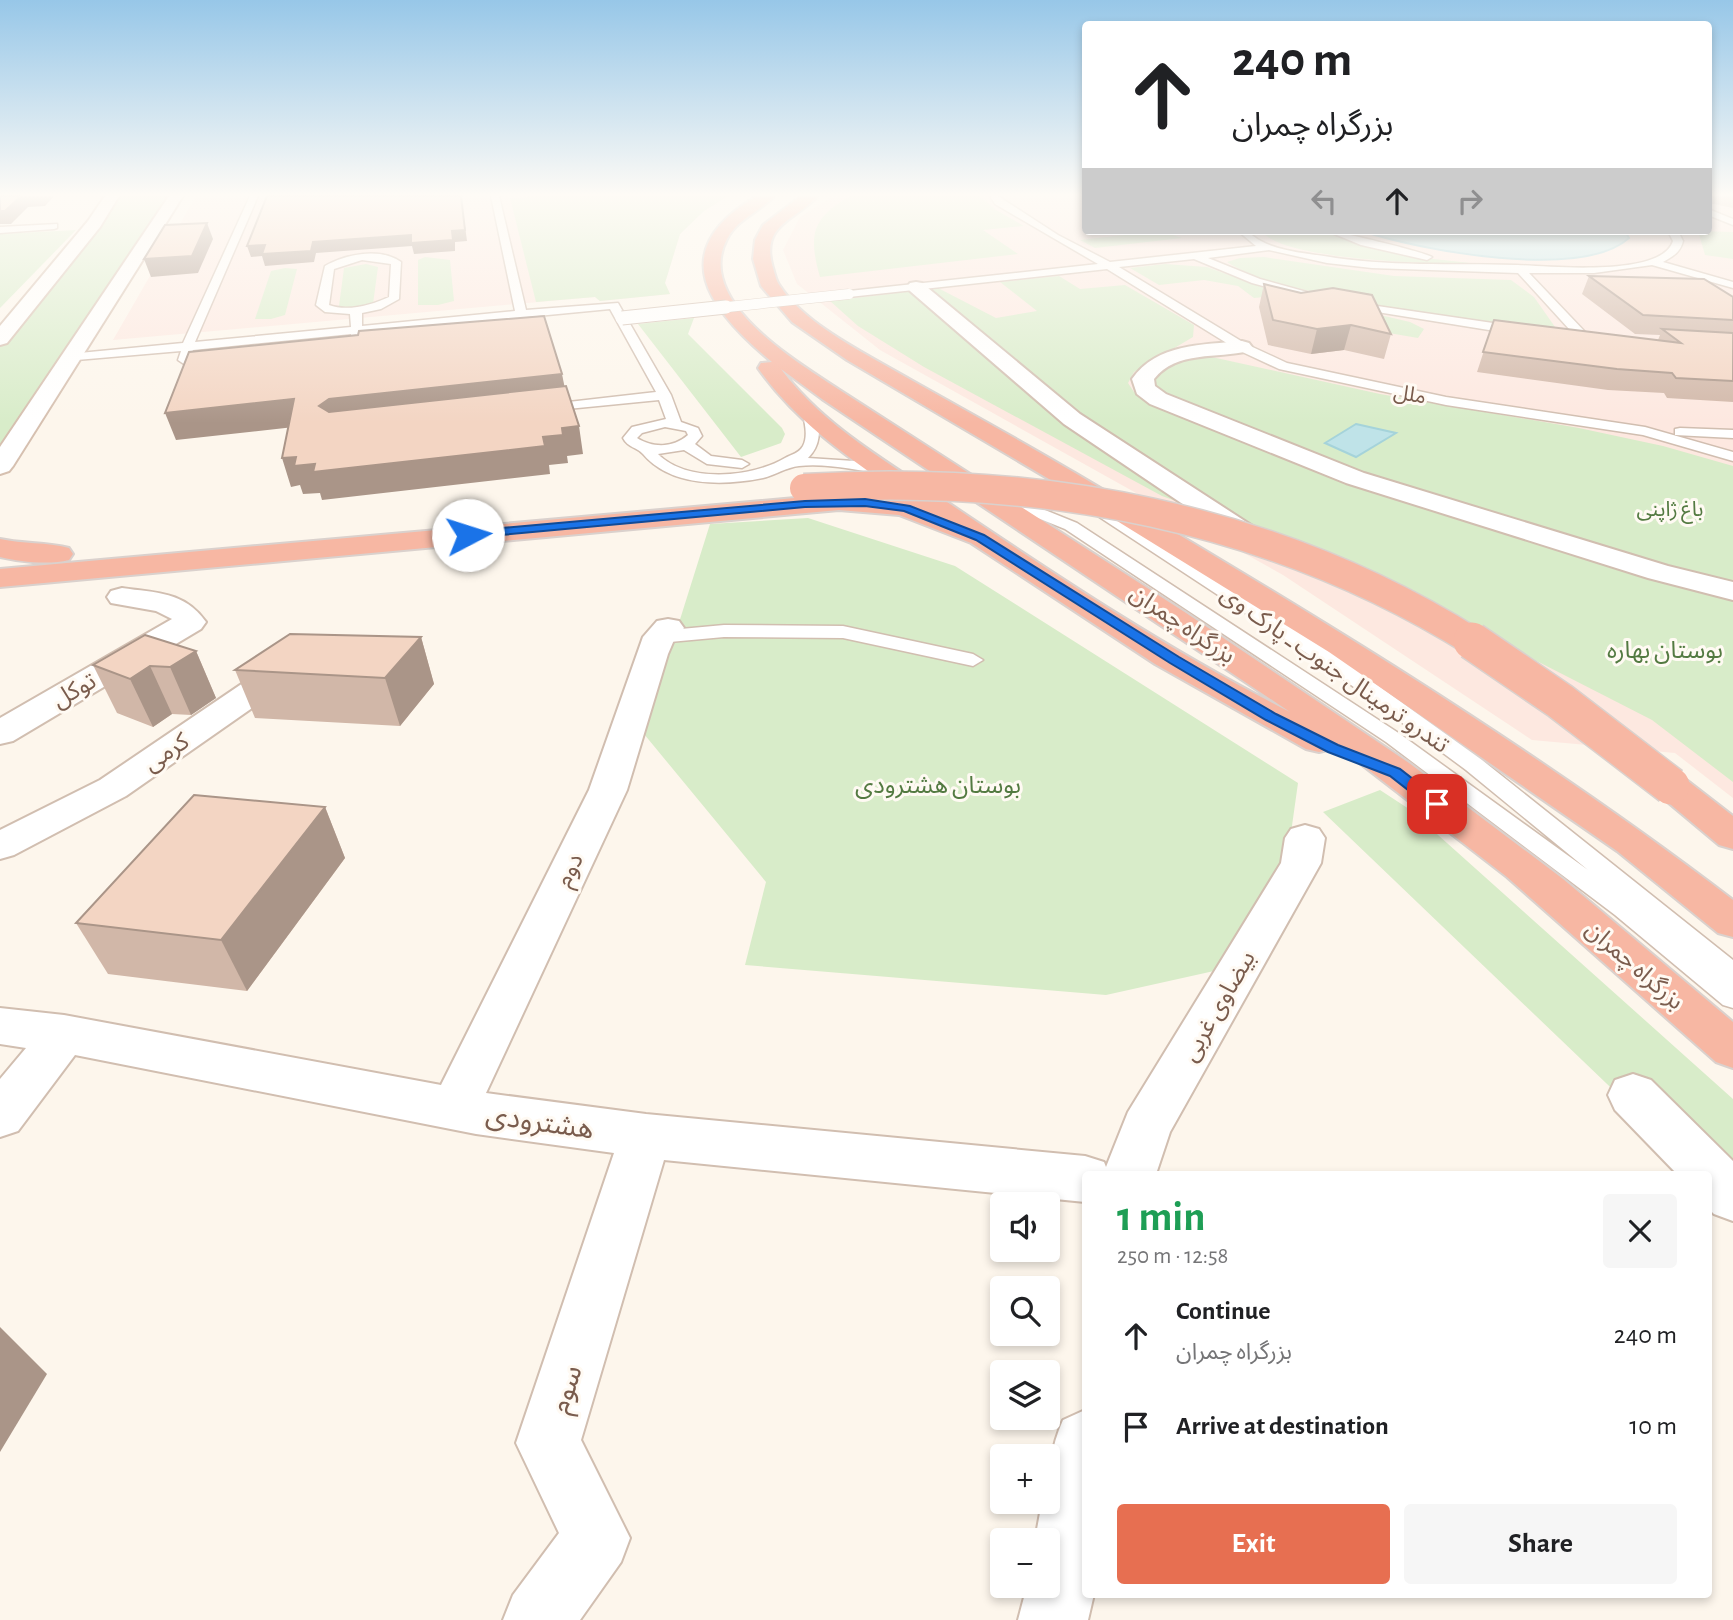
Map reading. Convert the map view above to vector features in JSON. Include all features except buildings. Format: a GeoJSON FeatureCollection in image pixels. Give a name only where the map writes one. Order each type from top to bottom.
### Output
{"type":"FeatureCollection","features":[{"type":"Feature","properties":{"kind":"highway","name":"بزرگراه چمران"},"geometry":{"type":"LineString","coordinates":[[712,272],[722,301],[743,328],[858,412],[996,477],[1520,867],[1733,1049]]}},
{"type":"Feature","properties":{"kind":"highway"},"geometry":{"type":"LineString","coordinates":[[766,272],[770,286],[799,318],[854,356],[1063,477],[1340,645],[1631,842],[1733,922]]}},
{"type":"Feature","properties":{"kind":"highway"},"geometry":{"type":"LineString","coordinates":[[743,328],[772,373],[810,414],[884,471],[980,537],[1174,660],[1271,717],[1333,749],[1395,772]]}},
{"type":"Feature","properties":{"kind":"highway"},"geometry":{"type":"LineString","coordinates":[[858,412],[931,443],[996,477],[1005,460],[1002,456],[968,433],[920,394]]}},
{"type":"Feature","properties":{"kind":"highway"},"geometry":{"type":"LineString","coordinates":[[0,547],[10,551],[52,554],[799,474],[918,485],[1014,489],[1156,514],[1277,549],[1342,573],[1442,623],[1534,682],[1733,835]]}},
{"type":"Feature","properties":{"kind":"highway"},"geometry":{"type":"LineString","coordinates":[[0,578],[839,502],[886,504],[906,508],[980,537]]}},
{"type":"Feature","properties":{"kind":"street"},"geometry":{"type":"LineString","coordinates":[[0,339],[55,272]]}},
{"type":"Feature","properties":{"kind":"street"},"geometry":{"type":"LineString","coordinates":[[97,315],[96,287],[106,272]]}},
{"type":"Feature","properties":{"kind":"street"},"geometry":{"type":"LineString","coordinates":[[0,466],[67,368],[126,272]]}},
{"type":"Feature","properties":{"kind":"street"},"geometry":{"type":"LineString","coordinates":[[916,287],[1072,419],[1301,571]]}},
{"type":"Feature","properties":{"kind":"street"},"geometry":{"type":"LineString","coordinates":[[1242,347],[1191,353],[1167,359],[1145,374],[1145,389],[1158,399],[1355,478],[1658,572],[1733,591]]}},
{"type":"Feature","properties":{"kind":"street","name":"توکل"},"geometry":{"type":"LineString","coordinates":[[0,733],[190,622],[185,612],[177,607],[122,597]]}},
{"type":"Feature","properties":{"kind":"street","name":"دوم"},"geometry":{"type":"LineString","coordinates":[[455,1107],[608,790],[664,633]]}},
{"type":"Feature","properties":{"kind":"street","name":"کرمی"},"geometry":{"type":"LineString","coordinates":[[0,846],[113,788],[313,650]]}},
{"type":"Feature","properties":{"kind":"street","name":"بیضاوی غربی"},"geometry":{"type":"LineString","coordinates":[[1131,1171],[1146,1127],[1301,863],[1305,838]]}},
{"type":"Feature","properties":{"kind":"street","name":"هشترودی"},"geometry":{"type":"LineString","coordinates":[[0,1026],[64,1034],[455,1107],[475,1113],[646,1136],[1082,1179]]}},
{"type":"Feature","properties":{"kind":"street"},"geometry":{"type":"LineString","coordinates":[[0,1116],[64,1034]]}},
{"type":"Feature","properties":{"kind":"street"},"geometry":{"type":"LineString","coordinates":[[1633,1094],[1708,1171]]}},
{"type":"Feature","properties":{"kind":"street","name":"سوم"},"geometry":{"type":"LineString","coordinates":[[538,1620],[597,1538],[548,1443],[646,1136]]}},
{"type":"Feature","properties":{"kind":"street"},"geometry":{"type":"LineString","coordinates":[[1712,1175],[1733,1196]]}},
{"type":"Feature","properties":{"kind":"street"},"geometry":{"type":"LineString","coordinates":[[1053,1620],[1082,1460]]}},
{"type":"Feature","properties":{"kind":"lane"},"geometry":{"type":"LineString","coordinates":[[170,363],[190,361],[188,346],[221,272]]}},
{"type":"Feature","properties":{"kind":"lane"},"geometry":{"type":"LineString","coordinates":[[328,272],[321,305],[325,310],[338,311],[377,307],[394,299],[395,272]]}},
{"type":"Feature","properties":{"kind":"lane"},"geometry":{"type":"LineString","coordinates":[[510,329],[530,327],[521,314],[512,272]]}},
{"type":"Feature","properties":{"kind":"lane"},"geometry":{"type":"LineString","coordinates":[[616,319],[1057,272]]}},
{"type":"Feature","properties":{"kind":"lane","name":"ملل"},"geometry":{"type":"LineString","coordinates":[[1119,272],[1242,347],[1283,366],[1368,386],[1645,431],[1733,457]]}},
{"type":"Feature","properties":{"kind":"lane"},"geometry":{"type":"LineString","coordinates":[[1233,272],[1256,281],[1314,297]]}},
{"type":"Feature","properties":{"kind":"lane"},"geometry":{"type":"LineString","coordinates":[[1522,272],[1584,338]]}},
{"type":"Feature","properties":{"kind":"lane"},"geometry":{"type":"LineString","coordinates":[[1641,272],[1646,273]]}},
{"type":"Feature","properties":{"kind":"lane"},"geometry":{"type":"LineString","coordinates":[[1686,272],[1733,285]]}},
{"type":"Feature","properties":{"kind":"lane"},"geometry":{"type":"LineString","coordinates":[[752,290],[793,286]]}},
{"type":"Feature","properties":{"kind":"lane"},"geometry":{"type":"LineString","coordinates":[[710,295],[738,292]]}},
{"type":"Feature","properties":{"kind":"lane"},"geometry":{"type":"LineString","coordinates":[[1337,302],[1533,332]]}},
{"type":"Feature","properties":{"kind":"lane"},"geometry":{"type":"LineString","coordinates":[[67,368],[188,346],[628,304]]}},
{"type":"Feature","properties":{"kind":"lane"},"geometry":{"type":"LineString","coordinates":[[614,305],[616,319],[664,396],[676,424]]}},
{"type":"Feature","properties":{"kind":"lane"},"geometry":{"type":"LineString","coordinates":[[356,310],[357,344]]}},
{"type":"Feature","properties":{"kind":"lane"},"geometry":{"type":"LineString","coordinates":[[1568,337],[1597,339]]}},
{"type":"Feature","properties":{"kind":"lane"},"geometry":{"type":"LineString","coordinates":[[344,345],[371,343]]}},
{"type":"Feature","properties":{"kind":"lane"},"geometry":{"type":"LineString","coordinates":[[620,418],[664,396]]}},
{"type":"Feature","properties":{"kind":"lane"},"geometry":{"type":"LineString","coordinates":[[527,411],[620,418],[645,426],[676,424],[695,432],[692,440],[686,444],[667,449],[646,448],[632,442],[620,418]]}},
{"type":"Feature","properties":{"kind":"lane"},"geometry":{"type":"LineString","coordinates":[[799,474],[813,436],[810,414]]}},
{"type":"Feature","properties":{"kind":"lane"},"geometry":{"type":"LineString","coordinates":[[1645,431],[1733,435]]}},
{"type":"Feature","properties":{"kind":"lane"},"geometry":{"type":"LineString","coordinates":[[686,444],[707,460],[799,474]]}},
{"type":"Feature","properties":{"kind":"lane"},"geometry":{"type":"LineString","coordinates":[[646,448],[654,460],[669,469],[702,476],[768,472],[799,474],[854,465],[884,471]]}},
{"type":"Feature","properties":{"kind":"lane"},"geometry":{"type":"LineString","coordinates":[[996,477],[1034,511],[1071,526],[1393,738],[1624,909],[1733,998]]}},
{"type":"Feature","properties":{"kind":"lane","name":"تندرو ترمینال جنوب ـ پارک وی"},"geometry":{"type":"LineString","coordinates":[[1063,477],[1071,492],[1091,507],[1327,658],[1474,765],[1733,975]]}},
{"type":"Feature","properties":{"kind":"lane"},"geometry":{"type":"LineString","coordinates":[[664,633],[843,632],[973,660]]}},
{"type":"Feature","properties":{"kind":"shaded area"},"geometry":{"type":"Polygon","coordinates":[[[152,272],[668,272],[665,283],[670,294],[600,301],[595,297],[113,340],[152,272]]]}},
{"type":"Feature","properties":{"kind":"shaded area"},"geometry":{"type":"Polygon","coordinates":[[[792,272],[1733,272],[1733,798],[1675,753],[1532,740],[1283,575],[880,350],[797,284],[792,272]]]}},
{"type":"Feature","properties":{"kind":"green space"},"geometry":{"type":"Polygon","coordinates":[[[0,272],[35,272],[0,308],[0,272]]]}},
{"type":"Feature","properties":{"kind":"green space"},"geometry":{"type":"Polygon","coordinates":[[[60,272],[119,272],[0,450],[0,346],[60,272]]]}},
{"type":"Feature","properties":{"kind":"green space"},"geometry":{"type":"Polygon","coordinates":[[[271,272],[296,272],[285,315],[271,319],[255,319],[271,272]]]}},
{"type":"Feature","properties":{"kind":"green space"},"geometry":{"type":"Polygon","coordinates":[[[344,272],[377,272],[373,304],[352,308],[339,306],[344,272]]]}},
{"type":"Feature","properties":{"kind":"green space"},"geometry":{"type":"Polygon","coordinates":[[[418,272],[451,272],[454,301],[438,305],[418,305],[418,272]]]}},
{"type":"Feature","properties":{"kind":"green space"},"geometry":{"type":"Polygon","coordinates":[[[528,272],[668,272],[665,283],[670,294],[600,301],[595,297],[536,302],[528,272]]]}},
{"type":"Feature","properties":{"kind":"green space"},"geometry":{"type":"Polygon","coordinates":[[[819,272],[866,272],[820,277],[819,272]]]}},
{"type":"Feature","properties":{"kind":"green space"},"geometry":{"type":"Polygon","coordinates":[[[1136,272],[1220,272],[1284,295],[1254,298],[1238,286],[1204,280],[1159,285],[1136,272]]]}},
{"type":"Feature","properties":{"kind":"green space"},"geometry":{"type":"Polygon","coordinates":[[[1245,272],[1364,272],[1394,276],[1511,280],[1534,297],[1556,332],[1381,306],[1298,289],[1245,272]]]}},
{"type":"Feature","properties":{"kind":"green space","name":"بوستان بهاره"},"geometry":{"type":"Polygon","coordinates":[[[1059,276],[1080,289],[1125,285],[1194,325],[1193,337],[1134,372],[1128,383],[1134,392],[1145,400],[1329,474],[1733,596],[1733,782],[1652,720],[1339,560],[1162,496],[924,367],[858,326],[830,301],[938,288],[996,318],[1037,311],[1000,282],[1059,276]]]}},
{"type":"Feature","properties":{"kind":"green space"},"geometry":{"type":"Polygon","coordinates":[[[1329,303],[1410,322],[1424,329],[1418,338],[1377,331],[1329,303]]]}},
{"type":"Feature","properties":{"kind":"green space"},"geometry":{"type":"Polygon","coordinates":[[[694,318],[688,334],[782,428],[785,434],[781,443],[741,457],[638,324],[694,318]]]}},
{"type":"Feature","properties":{"kind":"green space","name":"باغ ژاپنی"},"geometry":{"type":"Polygon","coordinates":[[[1198,354],[1380,394],[1579,428],[1663,446],[1733,466],[1733,589],[1354,473],[1150,389],[1152,371],[1198,354]]]}},
{"type":"Feature","properties":{"kind":"green space","name":"بوستان هشترودی"},"geometry":{"type":"Polygon","coordinates":[[[808,518],[955,566],[1298,783],[1289,847],[1223,969],[1106,995],[745,965],[766,882],[644,734],[710,524],[808,518]]]}},
{"type":"Feature","properties":{"kind":"green space"},"geometry":{"type":"Polygon","coordinates":[[[1380,790],[1409,809],[1733,1099],[1733,1205],[1712,1179],[1712,1171],[1698,1171],[1323,812],[1380,790]]]}},
{"type":"Feature","properties":{"kind":"water"},"geometry":{"type":"Polygon","coordinates":[[[1356,424],[1396,433],[1356,457],[1325,443],[1356,424]]]}},
{"type":"Feature","properties":{"kind":"route"},"geometry":{"type":"LineString","coordinates":[[468,535],[805,504],[865,502],[906,508],[980,537],[1174,660],[1271,717],[1333,749],[1395,772],[1437,804]]}}]}
